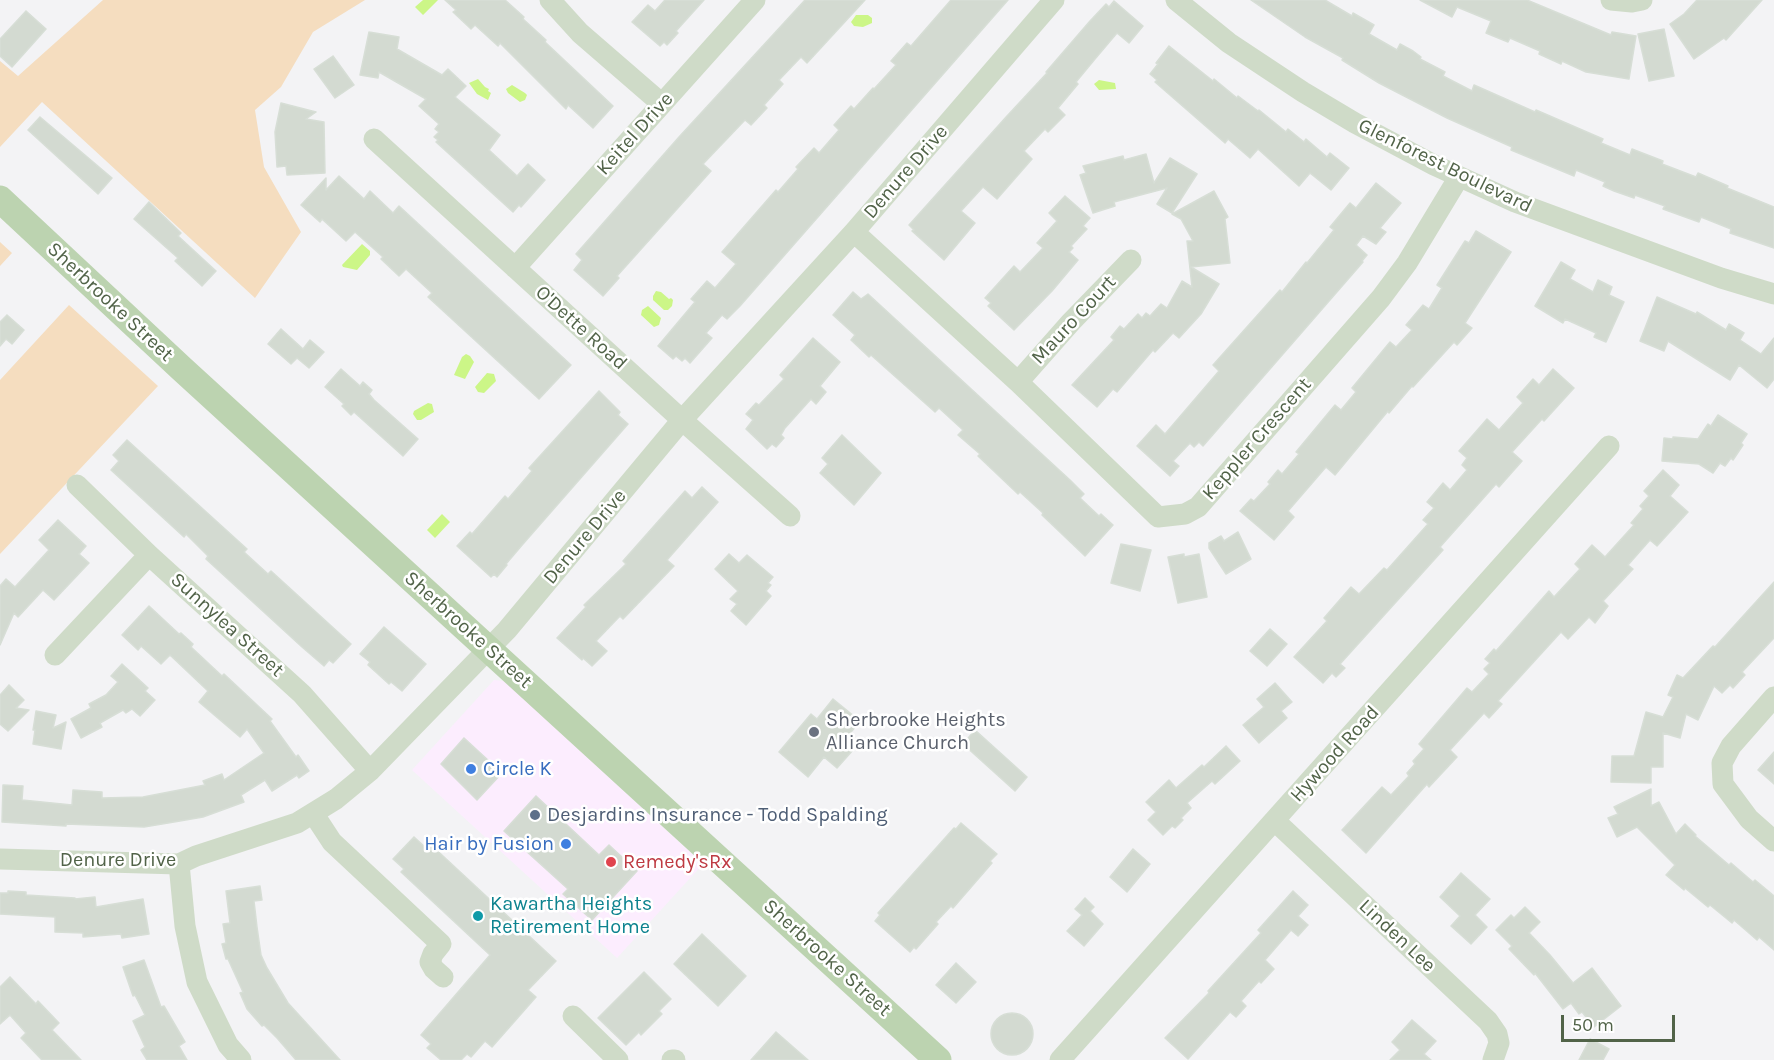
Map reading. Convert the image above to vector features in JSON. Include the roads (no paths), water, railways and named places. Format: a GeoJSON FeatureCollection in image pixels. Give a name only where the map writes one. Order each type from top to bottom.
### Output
{"type":"FeatureCollection","features":[{"type":"Feature","properties":{"kind":"main road","name":"Sherbrooke Street"},"geometry":{"type":"LineString","coordinates":[[0,199],[938,1060]]}},
{"type":"Feature","properties":{"kind":"street"},"geometry":{"type":"LineString","coordinates":[[550,0],[580,33],[662,104]]}},
{"type":"Feature","properties":{"kind":"street","name":"Keitel Drive"},"geometry":{"type":"LineString","coordinates":[[515,268],[755,0]]}},
{"type":"Feature","properties":{"kind":"street","name":"Denure Drive"},"geometry":{"type":"LineString","coordinates":[[0,859],[179,864],[196,856],[297,823],[336,799],[370,771],[507,630],[682,420],[854,232],[1054,0]]}},
{"type":"Feature","properties":{"kind":"street","name":"Glenforest Boulevard"},"geometry":{"type":"LineString","coordinates":[[1176,0],[1229,43],[1304,92],[1355,123],[1459,177],[1515,202],[1721,278],[1774,294]]}},
{"type":"Feature","properties":{"kind":"street"},"geometry":{"type":"LineString","coordinates":[[1611,0],[1632,2],[1642,0]]}},
{"type":"Feature","properties":{"kind":"street","name":"O'Dette Road"},"geometry":{"type":"LineString","coordinates":[[374,139],[790,516]]}},
{"type":"Feature","properties":{"kind":"street","name":"Keppler Crescent"},"geometry":{"type":"LineString","coordinates":[[854,232],[1018,382],[1158,517],[1185,514],[1198,507],[1381,298],[1407,263],[1459,177]]}},
{"type":"Feature","properties":{"kind":"street","name":"Mauro Court"},"geometry":{"type":"LineString","coordinates":[[1018,382],[1071,322],[1131,260]]}},
{"type":"Feature","properties":{"kind":"street","name":"Hywood Road"},"geometry":{"type":"LineString","coordinates":[[1060,1060],[1609,446]]}},
{"type":"Feature","properties":{"kind":"street","name":"Sunnylea Street"},"geometry":{"type":"LineString","coordinates":[[77,485],[149,555],[302,694],[370,771]]}},
{"type":"Feature","properties":{"kind":"street"},"geometry":{"type":"LineString","coordinates":[[56,655],[149,555]]}},
{"type":"Feature","properties":{"kind":"street"},"geometry":{"type":"LineString","coordinates":[[1774,697],[1731,746],[1722,763],[1723,784],[1749,819],[1774,841]]}},
{"type":"Feature","properties":{"kind":"street"},"geometry":{"type":"LineString","coordinates":[[313,813],[333,843],[441,944],[430,962],[443,977]]}},
{"type":"Feature","properties":{"kind":"street","name":"Linden Lee"},"geometry":{"type":"LineString","coordinates":[[1275,821],[1488,1021],[1497,1034],[1499,1043],[1492,1060]]}},
{"type":"Feature","properties":{"kind":"street"},"geometry":{"type":"LineString","coordinates":[[179,864],[185,926],[197,982],[228,1045],[241,1060]]}},
{"type":"Feature","properties":{"kind":"street"},"geometry":{"type":"LineString","coordinates":[[573,1016],[618,1060]]}},
{"type":"Feature","properties":{"kind":"place","name":"Sherbrooke Heights Alliance Church"},"geometry":{"type":"Point","coordinates":[814,732]}},
{"type":"Feature","properties":{"kind":"place","name":"Circle K"},"geometry":{"type":"Point","coordinates":[471,769]}},
{"type":"Feature","properties":{"kind":"place","name":"Desjardins Insurance - Todd Spalding"},"geometry":{"type":"Point","coordinates":[535,815]}},
{"type":"Feature","properties":{"kind":"place","name":"Hair by Fusion"},"geometry":{"type":"Point","coordinates":[566,844]}},
{"type":"Feature","properties":{"kind":"place","name":"Remedy'sRx"},"geometry":{"type":"Point","coordinates":[611,862]}},
{"type":"Feature","properties":{"kind":"place","name":"Kawartha Heights Retirement Home"},"geometry":{"type":"Point","coordinates":[478,916]}}]}
